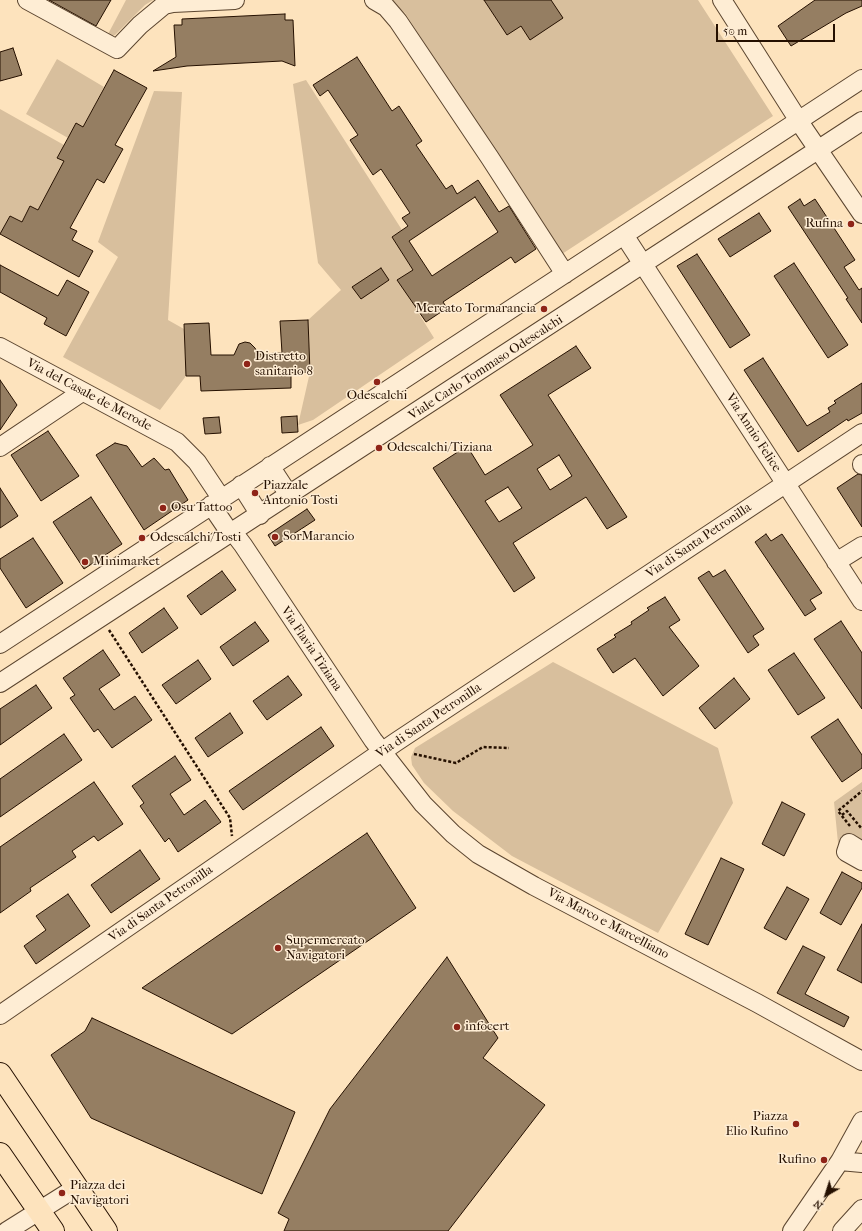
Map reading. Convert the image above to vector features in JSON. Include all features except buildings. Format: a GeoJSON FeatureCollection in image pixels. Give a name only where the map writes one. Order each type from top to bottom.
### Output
{"type":"FeatureCollection","features":[{"type":"Feature","properties":{"kind":"main road"},"geometry":{"type":"LineString","coordinates":[[0,1074],[106,1231]]}},
{"type":"Feature","properties":{"kind":"main road"},"geometry":{"type":"LineString","coordinates":[[0,1154],[53,1231]]}},
{"type":"Feature","properties":{"kind":"street"},"geometry":{"type":"LineString","coordinates":[[27,0],[117,49],[140,25],[164,5],[173,3],[235,0]]}},
{"type":"Feature","properties":{"kind":"street"},"geometry":{"type":"LineString","coordinates":[[374,0],[386,7],[398,21],[490,158],[564,274]]}},
{"type":"Feature","properties":{"kind":"street"},"geometry":{"type":"LineString","coordinates":[[722,0],[798,120],[862,214]]}},
{"type":"Feature","properties":{"kind":"street"},"geometry":{"type":"LineString","coordinates":[[0,644],[862,79]]}},
{"type":"Feature","properties":{"kind":"street","name":"Viale Carlo Tommaso Odescalchi"},"geometry":{"type":"LineString","coordinates":[[289,495],[862,121]]}},
{"type":"Feature","properties":{"kind":"street"},"geometry":{"type":"LineString","coordinates":[[624,235],[643,265]]}},
{"type":"Feature","properties":{"kind":"street","name":"Via Annio Felice"},"geometry":{"type":"LineString","coordinates":[[643,265],[862,600]]}},
{"type":"Feature","properties":{"kind":"street","name":"Via del Casale de Merode"},"geometry":{"type":"LineString","coordinates":[[0,347],[177,442],[193,457],[216,502]]}},
{"type":"Feature","properties":{"kind":"street"},"geometry":{"type":"LineString","coordinates":[[0,447],[82,392]]}},
{"type":"Feature","properties":{"kind":"street","name":"Via di Santa Petronilla"},"geometry":{"type":"LineString","coordinates":[[0,1015],[382,752],[862,433]]}},
{"type":"Feature","properties":{"kind":"street"},"geometry":{"type":"LineString","coordinates":[[0,683],[100,617],[238,538],[260,515],[289,495],[270,466]]}},
{"type":"Feature","properties":{"kind":"street"},"geometry":{"type":"LineString","coordinates":[[241,485],[260,515]]}},
{"type":"Feature","properties":{"kind":"street"},"geometry":{"type":"LineString","coordinates":[[216,502],[226,527],[238,538]]}},
{"type":"Feature","properties":{"kind":"street","name":"Via Flavia Tiziana"},"geometry":{"type":"LineString","coordinates":[[238,538],[356,716],[382,752]]}},
{"type":"Feature","properties":{"kind":"street"},"geometry":{"type":"LineString","coordinates":[[836,562],[862,546]]}},
{"type":"Feature","properties":{"kind":"street","name":"Via Marco e Marcelliano"},"geometry":{"type":"LineString","coordinates":[[382,752],[432,814],[453,834],[478,854],[534,886],[757,1003],[862,1061]]}},
{"type":"Feature","properties":{"kind":"street"},"geometry":{"type":"LineString","coordinates":[[862,851],[849,844],[846,852],[862,861]]}},
{"type":"Feature","properties":{"kind":"street"},"geometry":{"type":"LineString","coordinates":[[792,1231],[840,1161],[862,1121]]}},
{"type":"Feature","properties":{"kind":"street"},"geometry":{"type":"LineString","coordinates":[[840,1161],[862,1163]]}},
{"type":"Feature","properties":{"kind":"street"},"geometry":{"type":"LineString","coordinates":[[7,1231],[77,1187]]}},
{"type":"Feature","properties":{"kind":"street"},"geometry":{"type":"LineString","coordinates":[[842,1231],[862,1209]]}},
{"type":"Feature","properties":{"kind":"path"},"geometry":{"type":"LineString","coordinates":[[100,617],[230,818],[233,841]]}},
{"type":"Feature","properties":{"kind":"path"},"geometry":{"type":"LineString","coordinates":[[414,754],[456,763],[483,747],[509,748]]}},
{"type":"Feature","properties":{"kind":"path"},"geometry":{"type":"LineString","coordinates":[[854,831],[838,811],[862,792]]}},
{"type":"Feature","properties":{"kind":"path"},"geometry":{"type":"LineString","coordinates":[[842,815],[847,811],[862,829]]}},
{"type":"Feature","properties":{"kind":"shaded area"},"geometry":{"type":"Polygon","coordinates":[[[126,0],[153,0],[145,5],[115,35],[106,38],[126,0]]]}},
{"type":"Feature","properties":{"kind":"shaded area"},"geometry":{"type":"Polygon","coordinates":[[[388,0],[698,0],[773,116],[562,254],[405,13],[388,0]]]}},
{"type":"Feature","properties":{"kind":"shaded area"},"geometry":{"type":"Polygon","coordinates":[[[57,59],[104,87],[83,127],[76,124],[68,138],[26,114],[57,59]]]}},
{"type":"Feature","properties":{"kind":"shaded area"},"geometry":{"type":"Polygon","coordinates":[[[306,80],[402,230],[392,237],[413,270],[398,280],[434,338],[313,420],[298,425],[310,372],[308,320],[341,290],[318,263],[293,84],[306,80]]]}},
{"type":"Feature","properties":{"kind":"shaded area"},"geometry":{"type":"Polygon","coordinates":[[[154,91],[182,92],[168,320],[184,329],[186,376],[160,410],[63,357],[118,257],[98,242],[154,91]]]}},
{"type":"Feature","properties":{"kind":"shaded area"},"geometry":{"type":"Polygon","coordinates":[[[0,109],[64,145],[57,157],[64,161],[38,210],[30,206],[22,222],[10,216],[0,234],[0,109]]]}},
{"type":"Feature","properties":{"kind":"shaded area"},"geometry":{"type":"Polygon","coordinates":[[[553,662],[718,748],[733,803],[658,933],[512,856],[453,811],[424,783],[412,765],[411,757],[415,748],[553,662]]]}},
{"type":"Feature","properties":{"kind":"shaded area"},"geometry":{"type":"Polygon","coordinates":[[[862,782],[862,866],[839,853],[834,802],[862,782]]]}},
{"type":"Feature","properties":{"kind":"place","name":"Rufina"},"geometry":{"type":"Point","coordinates":[851,224]}},
{"type":"Feature","properties":{"kind":"place","name":"Mercato Tormarancia"},"geometry":{"type":"Point","coordinates":[544,309]}},
{"type":"Feature","properties":{"kind":"place","name":"Distretto sanitario 8"},"geometry":{"type":"Point","coordinates":[247,364]}},
{"type":"Feature","properties":{"kind":"place","name":"Odescalchi"},"geometry":{"type":"Point","coordinates":[377,382]}},
{"type":"Feature","properties":{"kind":"place","name":"Odescalchi/Tiziana"},"geometry":{"type":"Point","coordinates":[379,448]}},
{"type":"Feature","properties":{"kind":"place","name":"Piazzale Antonio Tosti"},"geometry":{"type":"Point","coordinates":[255,493]}},
{"type":"Feature","properties":{"kind":"place","name":"Osu Tattoo"},"geometry":{"type":"Point","coordinates":[163,508]}},
{"type":"Feature","properties":{"kind":"place","name":"SorMarancio"},"geometry":{"type":"Point","coordinates":[275,537]}},
{"type":"Feature","properties":{"kind":"place","name":"Odescalchi/Tosti"},"geometry":{"type":"Point","coordinates":[142,538]}},
{"type":"Feature","properties":{"kind":"place","name":"Minimarket"},"geometry":{"type":"Point","coordinates":[85,562]}},
{"type":"Feature","properties":{"kind":"place","name":"Supermercato Navigatori"},"geometry":{"type":"Point","coordinates":[278,948]}},
{"type":"Feature","properties":{"kind":"place","name":"infocert"},"geometry":{"type":"Point","coordinates":[457,1027]}},
{"type":"Feature","properties":{"kind":"place","name":"Piazza Elio Rufino"},"geometry":{"type":"Point","coordinates":[796,1124]}},
{"type":"Feature","properties":{"kind":"place","name":"Rufino"},"geometry":{"type":"Point","coordinates":[824,1160]}},
{"type":"Feature","properties":{"kind":"place","name":"Piazza dei Navigatori"},"geometry":{"type":"Point","coordinates":[62,1193]}}]}
